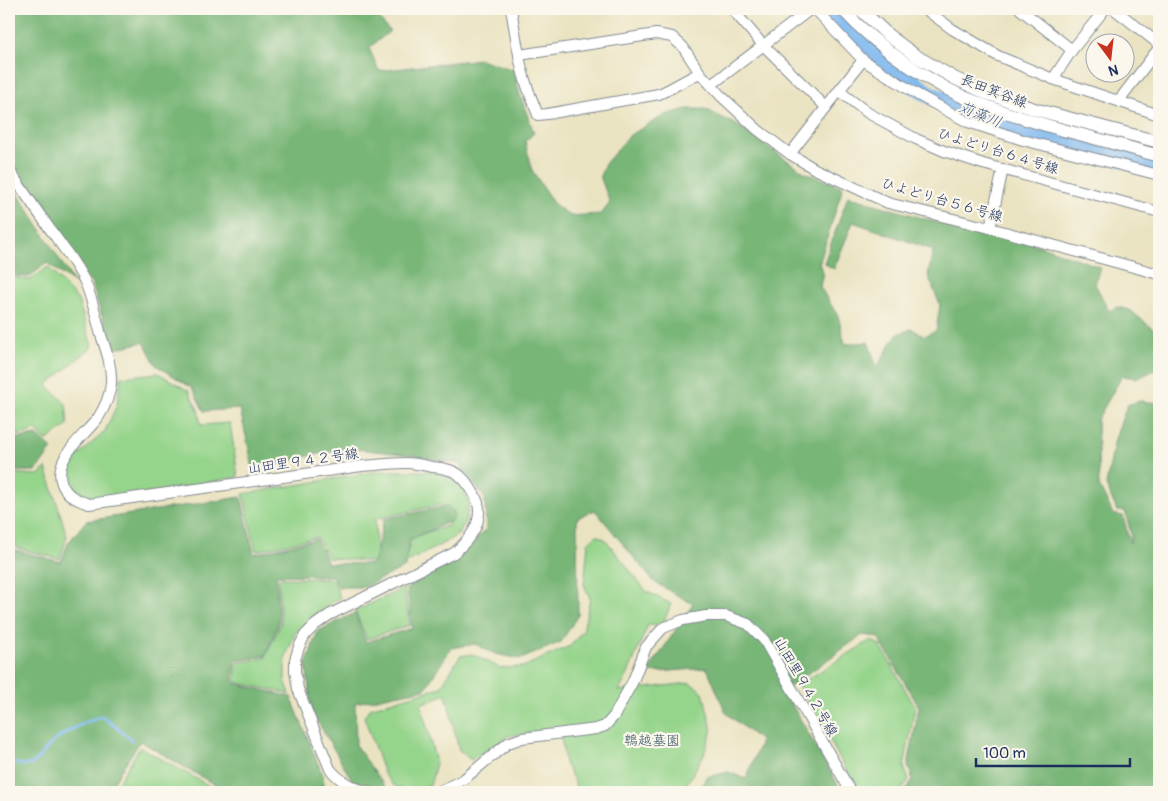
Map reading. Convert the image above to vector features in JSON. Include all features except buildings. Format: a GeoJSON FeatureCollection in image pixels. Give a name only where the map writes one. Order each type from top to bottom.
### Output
{"type":"FeatureCollection","features":[{"type":"Feature","properties":{"kind":"street"},"geometry":{"type":"LineString","coordinates":[[511,9],[521,67],[538,115],[659,94],[700,73]]}},
{"type":"Feature","properties":{"kind":"street"},"geometry":{"type":"LineString","coordinates":[[732,9],[763,45],[826,107]]}},
{"type":"Feature","properties":{"kind":"street"},"geometry":{"type":"LineString","coordinates":[[711,85],[813,9],[864,60],[918,95],[968,122],[1023,140],[1159,175]]}},
{"type":"Feature","properties":{"kind":"street","name":"長田箕谷線"},"geometry":{"type":"LineString","coordinates":[[842,9],[880,44],[908,65],[947,89],[982,105],[1032,121],[1159,156]]}},
{"type":"Feature","properties":{"kind":"street","name":"長田箕谷線"},"geometry":{"type":"LineString","coordinates":[[860,9],[888,35],[916,56],[954,78],[986,93],[1034,109],[1159,142]]}},
{"type":"Feature","properties":{"kind":"street"},"geometry":{"type":"LineString","coordinates":[[925,9],[952,29],[998,56],[1053,79],[1159,116]]}},
{"type":"Feature","properties":{"kind":"street"},"geometry":{"type":"LineString","coordinates":[[1020,9],[1072,50]]}},
{"type":"Feature","properties":{"kind":"street"},"geometry":{"type":"LineString","coordinates":[[1053,79],[1072,50],[1105,9]]}},
{"type":"Feature","properties":{"kind":"street"},"geometry":{"type":"LineString","coordinates":[[1114,9],[1159,44]]}},
{"type":"Feature","properties":{"kind":"street","name":"ひよどり台５６号線"},"geometry":{"type":"LineString","coordinates":[[519,54],[656,34],[672,37],[683,47],[700,73],[720,96],[758,130],[790,154],[815,169],[888,203],[990,228],[1159,274]]}},
{"type":"Feature","properties":{"kind":"street"},"geometry":{"type":"LineString","coordinates":[[1120,102],[1123,95],[1159,48]]}},
{"type":"Feature","properties":{"kind":"street"},"geometry":{"type":"LineString","coordinates":[[790,154],[864,60]]}},
{"type":"Feature","properties":{"kind":"street","name":"ひよどり台６４号線"},"geometry":{"type":"LineString","coordinates":[[839,91],[868,113],[916,140],[944,151],[1003,170],[1159,212]]}},
{"type":"Feature","properties":{"kind":"street","name":"山田里９４２号線"},"geometry":{"type":"LineString","coordinates":[[9,170],[84,280],[109,360],[111,384],[106,404],[98,417],[66,454],[61,464],[59,475],[61,482],[66,492],[77,500],[89,504],[362,466],[406,463],[446,469],[458,474],[471,488],[479,509],[477,525],[466,542],[454,552],[329,615],[305,635],[299,647],[295,660],[298,689],[330,769],[337,778],[359,790],[369,792]]}},
{"type":"Feature","properties":{"kind":"street"},"geometry":{"type":"LineString","coordinates":[[990,228],[1003,170]]}},
{"type":"Feature","properties":{"kind":"street","name":"山田里９４２号線"},"geometry":{"type":"LineString","coordinates":[[438,792],[464,779],[508,743],[522,738],[596,729],[605,726],[614,716],[633,681],[646,647],[664,628],[683,620],[706,616],[726,616],[748,624],[764,640],[850,792]]}},
{"type":"Feature","properties":{"kind":"green space"},"geometry":{"type":"Polygon","coordinates":[[[9,9],[374,9],[374,13],[390,31],[369,48],[379,71],[480,59],[514,70],[520,95],[534,133],[525,141],[532,170],[553,203],[570,216],[601,214],[610,203],[600,176],[605,164],[630,135],[665,115],[687,109],[705,109],[735,124],[804,172],[843,187],[819,264],[823,271],[820,287],[838,316],[845,344],[868,342],[877,367],[897,334],[912,329],[924,336],[936,331],[940,305],[928,275],[933,250],[853,222],[834,269],[824,263],[848,196],[939,223],[1032,243],[1100,267],[1095,284],[1109,311],[1117,307],[1130,310],[1159,334],[1159,365],[1157,369],[1138,378],[1122,376],[1097,420],[1099,486],[1113,514],[1123,516],[1130,543],[1131,534],[1125,511],[1117,511],[1106,485],[1115,439],[1127,405],[1140,401],[1159,403],[1159,792],[903,792],[913,780],[908,766],[919,707],[878,637],[862,635],[784,691],[842,792],[696,792],[707,777],[728,772],[746,779],[761,741],[726,713],[707,668],[647,673],[693,604],[654,582],[595,510],[577,518],[578,615],[561,642],[521,659],[495,654],[475,644],[451,648],[425,689],[355,703],[356,746],[389,792],[352,780],[312,712],[306,664],[318,631],[355,613],[366,642],[412,628],[407,588],[463,553],[486,529],[485,498],[459,464],[412,455],[347,448],[253,468],[240,409],[204,411],[192,388],[156,365],[144,342],[113,349],[92,285],[9,158],[9,9]]]}},
{"type":"Feature","properties":{"kind":"green space"},"geometry":{"type":"Polygon","coordinates":[[[9,179],[75,284],[47,263],[29,277],[11,275],[9,272],[9,179]]]}},
{"type":"Feature","properties":{"kind":"green space"},"geometry":{"type":"Polygon","coordinates":[[[48,267],[78,300],[92,347],[47,385],[66,404],[68,425],[46,441],[36,430],[14,437],[9,434],[9,276],[30,280],[48,267]]]}},
{"type":"Feature","properties":{"kind":"green space"},"geometry":{"type":"Polygon","coordinates":[[[158,373],[189,391],[198,410],[201,425],[230,423],[238,477],[100,502],[82,499],[71,491],[66,477],[69,464],[105,431],[117,405],[121,377],[158,373]]]}},
{"type":"Feature","properties":{"kind":"green space"},"geometry":{"type":"Polygon","coordinates":[[[37,435],[52,449],[36,471],[9,471],[9,437],[14,439],[37,435]]]}},
{"type":"Feature","properties":{"kind":"green space"},"geometry":{"type":"Polygon","coordinates":[[[46,468],[67,536],[60,559],[17,548],[9,529],[9,473],[38,475],[46,468]]]}},
{"type":"Feature","properties":{"kind":"green space"},"geometry":{"type":"Polygon","coordinates":[[[379,471],[431,471],[452,478],[464,490],[469,502],[466,519],[459,534],[404,564],[412,537],[448,526],[449,512],[440,505],[375,519],[377,562],[328,558],[317,537],[256,551],[243,494],[379,471]]]}},
{"type":"Feature","properties":{"kind":"green space"},"geometry":{"type":"Polygon","coordinates":[[[241,497],[254,554],[316,539],[328,563],[371,564],[375,558],[384,519],[448,506],[454,512],[453,520],[409,540],[405,567],[364,587],[338,587],[333,576],[276,575],[279,623],[265,656],[235,661],[233,683],[291,697],[323,776],[323,792],[227,792],[140,741],[107,792],[9,792],[9,536],[15,550],[61,562],[68,543],[86,521],[241,497]]]}},
{"type":"Feature","properties":{"kind":"green space","name":"鵯越墓園"},"geometry":{"type":"Polygon","coordinates":[[[596,535],[605,539],[646,591],[671,604],[662,626],[648,625],[619,691],[690,683],[703,692],[712,730],[704,754],[682,792],[576,792],[575,782],[565,763],[560,729],[509,736],[471,760],[459,750],[446,694],[421,704],[436,763],[430,786],[410,792],[394,786],[384,774],[364,717],[370,708],[441,687],[460,656],[472,654],[500,668],[523,667],[570,646],[583,631],[590,598],[584,585],[588,543],[596,535]]]}},
{"type":"Feature","properties":{"kind":"green space"},"geometry":{"type":"Polygon","coordinates":[[[278,578],[333,579],[340,598],[313,616],[295,633],[285,659],[285,680],[290,694],[235,682],[237,663],[265,658],[281,623],[278,578]]]}},
{"type":"Feature","properties":{"kind":"green space"},"geometry":{"type":"Polygon","coordinates":[[[404,588],[410,625],[367,639],[355,611],[404,588]]]}},
{"type":"Feature","properties":{"kind":"green space"},"geometry":{"type":"Polygon","coordinates":[[[871,640],[880,645],[915,707],[904,767],[909,780],[899,792],[859,792],[798,685],[871,640]]]}},
{"type":"Feature","properties":{"kind":"green space"},"geometry":{"type":"Polygon","coordinates":[[[140,747],[220,792],[112,792],[140,747]]]}},
{"type":"Feature","properties":{"kind":"waterway","name":"苅藻川"},"geometry":{"type":"LineString","coordinates":[[827,11],[852,37],[889,67],[930,95],[1016,130],[1159,167]]}},
{"type":"Feature","properties":{"kind":"waterway"},"geometry":{"type":"LineString","coordinates":[[9,762],[30,765],[62,735],[102,716],[132,740]]}}]}
